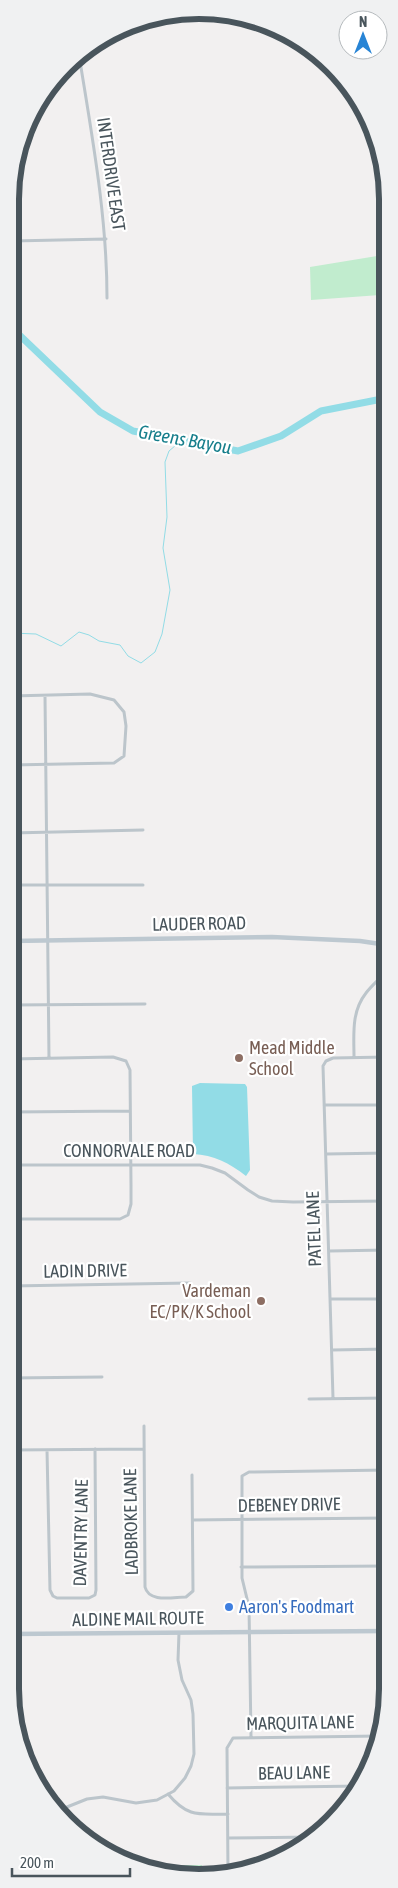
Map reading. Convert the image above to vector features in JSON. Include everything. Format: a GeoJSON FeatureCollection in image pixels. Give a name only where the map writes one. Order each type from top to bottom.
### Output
{"type":"FeatureCollection","features":[{"type":"Feature","properties":{"kind":"main road","name":"LAUDER ROAD"},"geometry":{"type":"LineString","coordinates":[[19,941],[272,937],[360,941],[379,944]]}},
{"type":"Feature","properties":{"kind":"main road","name":"ALDINE MAIL ROUTE"},"geometry":{"type":"LineString","coordinates":[[19,1634],[379,1630]]}},
{"type":"Feature","properties":{"kind":"street","name":"INTERDRIVE EAST"},"geometry":{"type":"LineString","coordinates":[[79,64],[98,174],[106,240],[107,298]]}},
{"type":"Feature","properties":{"kind":"street"},"geometry":{"type":"LineString","coordinates":[[19,242],[106,240]]}},
{"type":"Feature","properties":{"kind":"street"},"geometry":{"type":"LineString","coordinates":[[19,696],[90,694],[114,700],[124,712],[126,726],[124,756],[114,763],[19,765]]}},
{"type":"Feature","properties":{"kind":"street"},"geometry":{"type":"LineString","coordinates":[[45,696],[49,1058]]}},
{"type":"Feature","properties":{"kind":"street"},"geometry":{"type":"LineString","coordinates":[[19,832],[143,830]]}},
{"type":"Feature","properties":{"kind":"street"},"geometry":{"type":"LineString","coordinates":[[19,886],[143,885]]}},
{"type":"Feature","properties":{"kind":"street"},"geometry":{"type":"LineString","coordinates":[[379,979],[364,996],[358,1007],[354,1022],[354,1057],[379,1057]]}},
{"type":"Feature","properties":{"kind":"street"},"geometry":{"type":"LineString","coordinates":[[19,1005],[145,1004]]}},
{"type":"Feature","properties":{"kind":"street"},"geometry":{"type":"LineString","coordinates":[[19,1058],[113,1057],[126,1061],[130,1070],[131,1164],[131,1204],[127,1216],[120,1218],[19,1219]]}},
{"type":"Feature","properties":{"kind":"street","name":"PATEL LANE"},"geometry":{"type":"LineString","coordinates":[[333,1398],[323,1066],[326,1060],[354,1057]]}},
{"type":"Feature","properties":{"kind":"street"},"geometry":{"type":"LineString","coordinates":[[324,1105],[379,1105]]}},
{"type":"Feature","properties":{"kind":"street"},"geometry":{"type":"LineString","coordinates":[[19,1112],[130,1111]]}},
{"type":"Feature","properties":{"kind":"street"},"geometry":{"type":"LineString","coordinates":[[326,1154],[379,1153]]}},
{"type":"Feature","properties":{"kind":"street","name":"CONNORVALE ROAD"},"geometry":{"type":"LineString","coordinates":[[19,1166],[200,1165],[225,1173],[259,1197],[272,1201],[379,1201]]}},
{"type":"Feature","properties":{"kind":"street"},"geometry":{"type":"LineString","coordinates":[[329,1251],[379,1250]]}},
{"type":"Feature","properties":{"kind":"street","name":"LADIN DRIVE"},"geometry":{"type":"LineString","coordinates":[[19,1286],[190,1283]]}},
{"type":"Feature","properties":{"kind":"street"},"geometry":{"type":"LineString","coordinates":[[330,1300],[379,1299]]}},
{"type":"Feature","properties":{"kind":"street"},"geometry":{"type":"LineString","coordinates":[[332,1350],[379,1349]]}},
{"type":"Feature","properties":{"kind":"street"},"geometry":{"type":"LineString","coordinates":[[19,1378],[102,1377]]}},
{"type":"Feature","properties":{"kind":"street"},"geometry":{"type":"LineString","coordinates":[[309,1398],[379,1398]]}},
{"type":"Feature","properties":{"kind":"street","name":"LADBROKE LANE"},"geometry":{"type":"LineString","coordinates":[[144,1426],[145,1587],[150,1596],[186,1597],[193,1591],[193,1520]]}},
{"type":"Feature","properties":{"kind":"street"},"geometry":{"type":"LineString","coordinates":[[19,1450],[144,1448]]}},
{"type":"Feature","properties":{"kind":"street","name":"DAVENTRY LANE"},"geometry":{"type":"LineString","coordinates":[[48,1450],[50,1590],[53,1596],[57,1598],[91,1598],[95,1595],[96,1590],[95,1449]]}},
{"type":"Feature","properties":{"kind":"street"},"geometry":{"type":"LineString","coordinates":[[251,1737],[250,1632],[248,1607],[243,1586],[241,1479],[245,1474],[254,1472],[379,1470]]}},
{"type":"Feature","properties":{"kind":"street"},"geometry":{"type":"LineString","coordinates":[[192,1474],[193,1520]]}},
{"type":"Feature","properties":{"kind":"street","name":"DEBENEY DRIVE"},"geometry":{"type":"LineString","coordinates":[[193,1520],[379,1518]]}},
{"type":"Feature","properties":{"kind":"street"},"geometry":{"type":"LineString","coordinates":[[242,1567],[379,1566]]}},
{"type":"Feature","properties":{"kind":"street"},"geometry":{"type":"LineString","coordinates":[[63,1808],[87,1799],[103,1797],[144,1802],[156,1800],[174,1791],[185,1778],[194,1754],[193,1714],[191,1700],[182,1680],[178,1660],[179,1632]]}},
{"type":"Feature","properties":{"kind":"street","name":"MARQUITA LANE"},"geometry":{"type":"LineString","coordinates":[[227,1788],[227,1748],[233,1738],[373,1736]]}},
{"type":"Feature","properties":{"kind":"street","name":"BEAU LANE"},"geometry":{"type":"LineString","coordinates":[[227,1788],[351,1786]]}},
{"type":"Feature","properties":{"kind":"street"},"geometry":{"type":"LineString","coordinates":[[227,1788],[228,1867]]}},
{"type":"Feature","properties":{"kind":"street"},"geometry":{"type":"LineString","coordinates":[[168,1794],[184,1810],[203,1814],[228,1814]]}},
{"type":"Feature","properties":{"kind":"street"},"geometry":{"type":"LineString","coordinates":[[228,1838],[302,1837]]}},
{"type":"Feature","properties":{"kind":"green space"},"geometry":{"type":"Polygon","coordinates":[[[377,256],[379,295],[311,300],[310,267],[377,256]]]}},
{"type":"Feature","properties":{"kind":"green space"},"geometry":{"type":"Polygon","coordinates":[[[160,1865],[202,1865],[202,1869],[187,1869],[160,1865]]]}},
{"type":"Feature","properties":{"kind":"water"},"geometry":{"type":"Polygon","coordinates":[[[200,1083],[245,1084],[247,1087],[250,1170],[246,1176],[221,1160],[193,1154],[192,1086],[200,1083]]]}},
{"type":"Feature","properties":{"kind":"waterway","name":"Greens Bayou"},"geometry":{"type":"LineString","coordinates":[[19,335],[100,412],[133,431],[238,451],[281,436],[321,411],[379,400]]}},
{"type":"Feature","properties":{"kind":"waterway"},"geometry":{"type":"LineString","coordinates":[[19,633],[36,634],[61,646],[79,632],[99,641],[120,645],[128,656],[141,663],[155,652],[162,634],[170,590],[163,548],[167,517],[165,462],[169,451],[182,440]]}},
{"type":"Feature","properties":{"kind":"place","name":"Mead Middle School"},"geometry":{"type":"Point","coordinates":[239,1058]}},
{"type":"Feature","properties":{"kind":"place","name":"Vardeman EC/PK/K School"},"geometry":{"type":"Point","coordinates":[261,1301]}},
{"type":"Feature","properties":{"kind":"place","name":"Aaron's Foodmart"},"geometry":{"type":"Point","coordinates":[229,1607]}}]}
